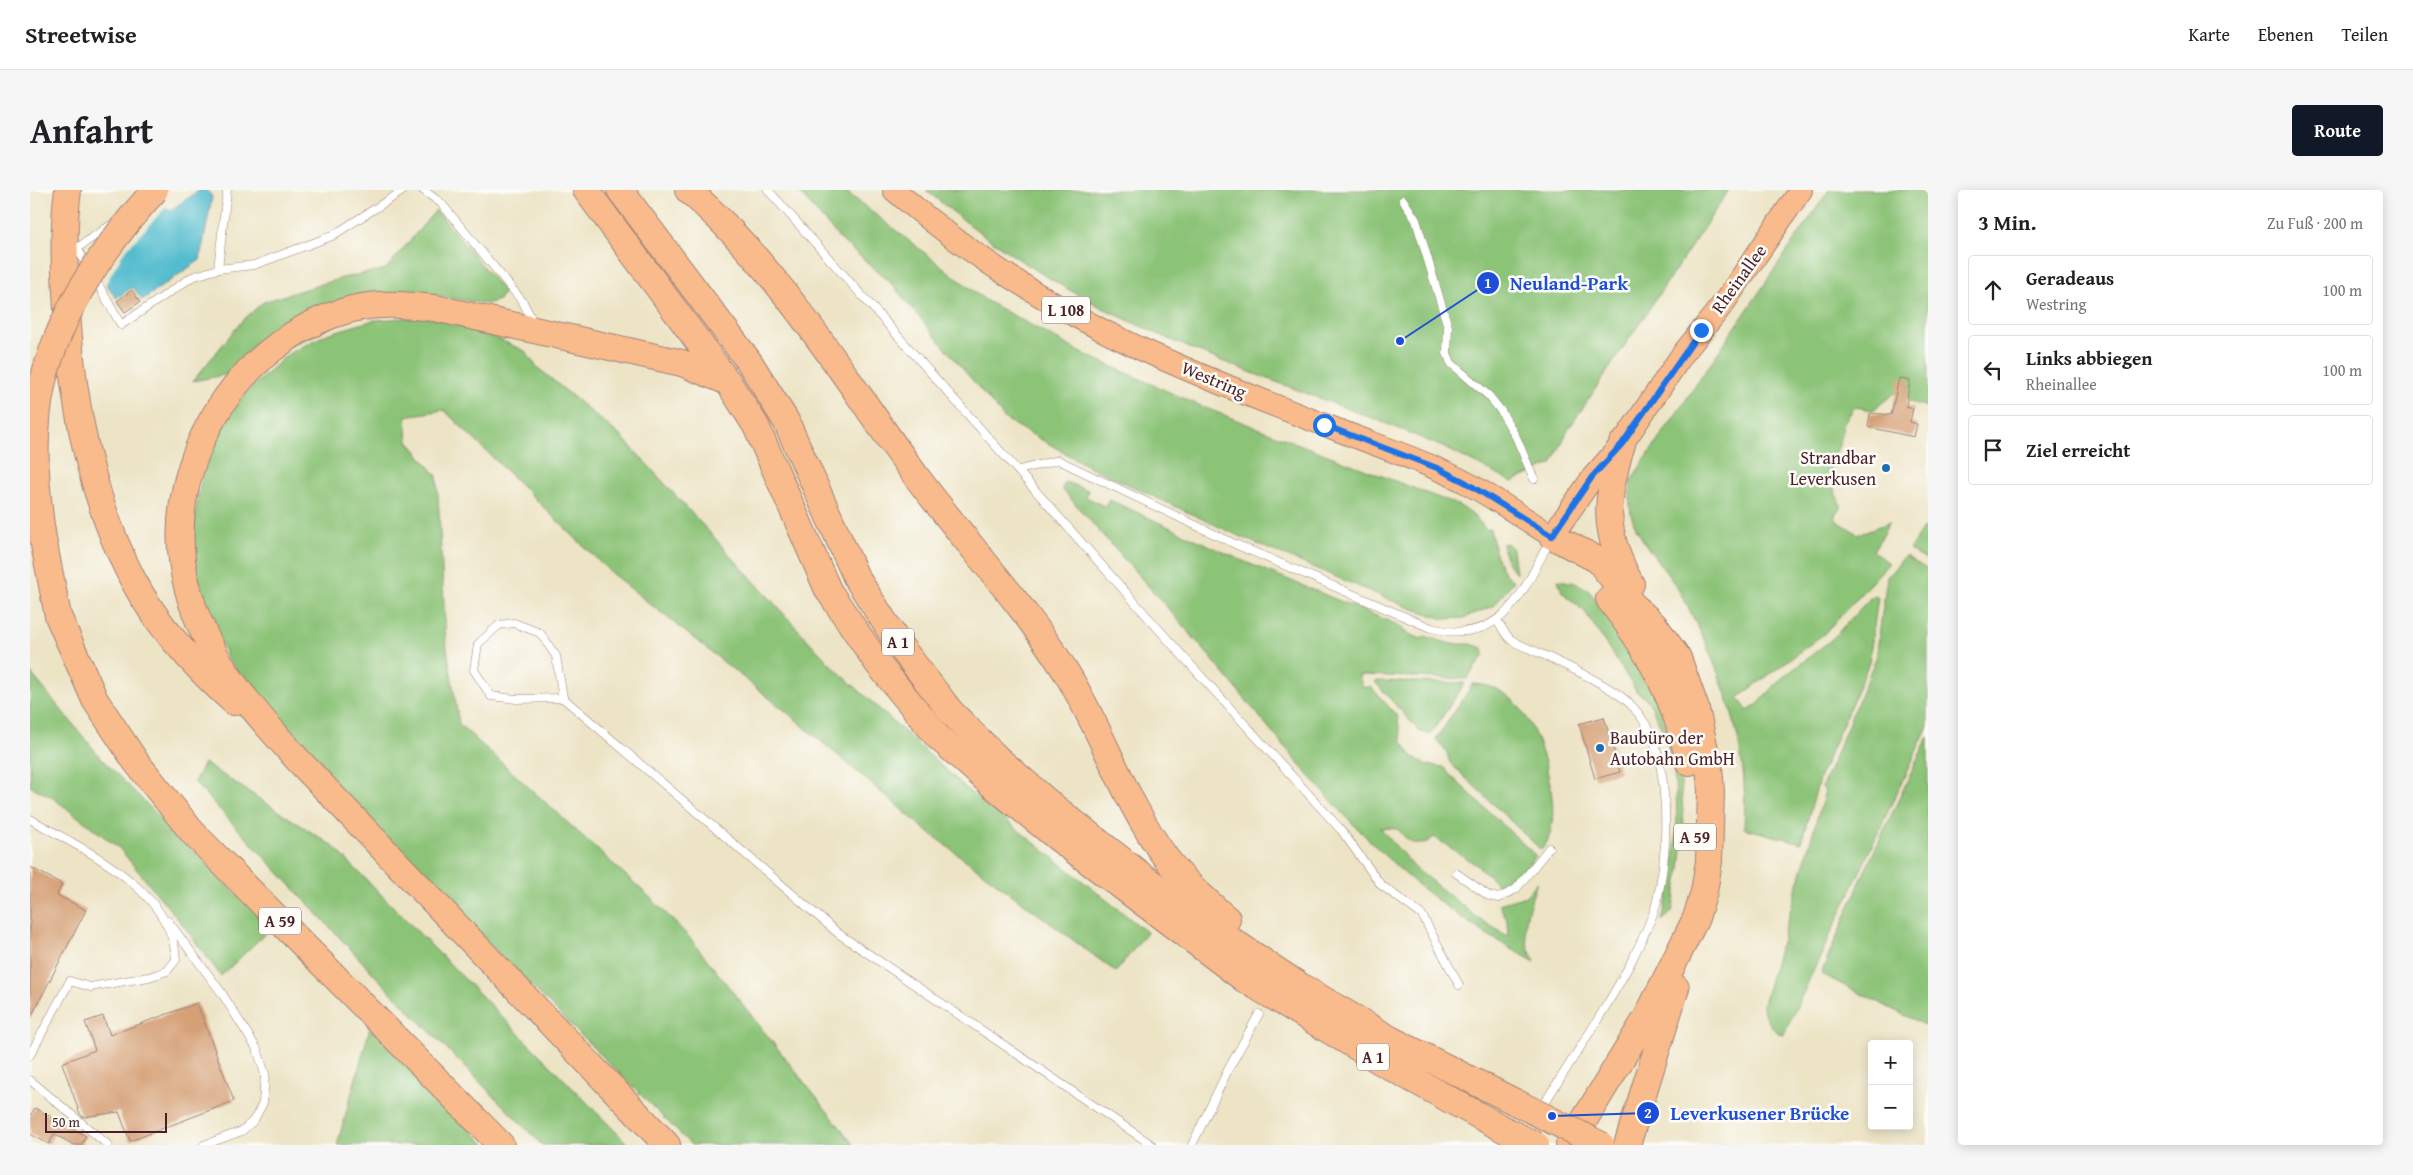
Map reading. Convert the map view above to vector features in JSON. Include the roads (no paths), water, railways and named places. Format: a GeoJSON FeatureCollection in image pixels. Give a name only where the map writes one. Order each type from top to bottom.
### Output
{"type":"FeatureCollection","features":[{"type":"Feature","properties":{"kind":"highway"},"geometry":{"type":"LineString","coordinates":[[68,190],[64,250],[67,324],[81,422],[103,508],[134,581],[171,637],[206,678],[298,760]]}},
{"type":"Feature","properties":{"kind":"highway","name":"A 59"},"geometry":{"type":"LineString","coordinates":[[155,190],[107,247],[84,282],[64,325],[43,381],[37,433],[36,472],[43,539],[58,616],[95,700],[136,762],[193,833],[501,1145]]}},
{"type":"Feature","properties":{"kind":"highway","name":"A 1"},"geometry":{"type":"LineString","coordinates":[[586,190],[728,382],[756,426],[828,590],[878,664],[937,736],[991,784],[1059,839],[1244,979],[1385,1064],[1512,1137],[1536,1145]]}},
{"type":"Feature","properties":{"kind":"highway","name":"A 1"},"geometry":{"type":"LineString","coordinates":[[620,190],[750,363],[786,421],[856,577],[900,646],[951,712],[996,757],[1109,850],[1225,936],[1300,986],[1390,1039],[1601,1145]]}},
{"type":"Feature","properties":{"kind":"highway"},"geometry":{"type":"LineString","coordinates":[[695,196],[755,257],[810,326],[916,476],[1041,633],[1096,726],[1147,830],[1167,860],[1192,888],[1300,986]]}},
{"type":"Feature","properties":{"kind":"highway"},"geometry":{"type":"LineString","coordinates":[[667,1145],[298,760],[248,704],[215,657],[188,590],[181,546],[184,499],[193,462],[204,433],[222,402],[246,373],[267,353],[296,333],[323,318],[352,309],[398,304],[426,307],[682,363],[728,382]]}},
{"type":"Feature","properties":{"kind":"highway"},"geometry":{"type":"LineString","coordinates":[[1622,444],[1611,478],[1609,498],[1610,531],[1619,563],[1655,626]]}},
{"type":"Feature","properties":{"kind":"highway"},"geometry":{"type":"LineString","coordinates":[[1552,536],[1598,560],[1633,605],[1655,626]]}},
{"type":"Feature","properties":{"kind":"highway","name":"A 59"},"geometry":{"type":"LineString","coordinates":[[1552,536],[1595,582],[1628,625],[1654,666],[1674,705],[1683,732],[1695,800],[1695,842],[1685,913],[1670,949],[1641,1007],[1581,1104],[1552,1145]]}},
{"type":"Feature","properties":{"kind":"highway","name":"A 59"},"geometry":{"type":"LineString","coordinates":[[1569,1145],[1647,1017],[1696,918],[1704,892],[1710,860],[1712,826],[1709,768],[1696,710],[1678,658],[1655,626]]}},
{"type":"Feature","properties":{"kind":"highway"},"geometry":{"type":"LineString","coordinates":[[1627,1145],[1696,918]]}},
{"type":"Feature","properties":{"kind":"main road","name":"Westring"},"geometry":{"type":"LineString","coordinates":[[894,190],[930,220],[991,264],[1100,329],[1141,349],[1248,394],[1437,468],[1482,491],[1552,536]]}},
{"type":"Feature","properties":{"kind":"main road","name":"Rheinallee"},"geometry":{"type":"LineString","coordinates":[[1552,536],[1592,477],[1622,444],[1682,355],[1723,304],[1801,190]]}},
{"type":"Feature","properties":{"kind":"lane"},"geometry":{"type":"LineString","coordinates":[[163,190],[77,248],[121,325],[192,277],[218,268],[254,265],[332,236],[404,190]]}},
{"type":"Feature","properties":{"kind":"lane"},"geometry":{"type":"LineString","coordinates":[[218,268],[227,190]]}},
{"type":"Feature","properties":{"kind":"lane"},"geometry":{"type":"LineString","coordinates":[[423,190],[440,203],[524,302],[537,330]]}},
{"type":"Feature","properties":{"kind":"lane"},"geometry":{"type":"LineString","coordinates":[[768,190],[1170,642],[1341,830],[1382,885],[1422,915],[1458,985]]}},
{"type":"Feature","properties":{"kind":"lane"},"geometry":{"type":"LineString","coordinates":[[1403,200],[1416,220],[1448,327],[1447,353],[1451,362],[1489,396],[1501,411],[1516,437],[1534,479]]}},
{"type":"Feature","properties":{"kind":"lane"},"geometry":{"type":"LineString","coordinates":[[1019,470],[1058,460],[1235,544],[1430,628],[1462,633],[1497,621],[1513,604],[1528,583],[1552,536]]}},
{"type":"Feature","properties":{"kind":"lane"},"geometry":{"type":"LineString","coordinates":[[1497,621],[1508,638],[1574,670],[1626,700],[1640,714],[1652,735],[1658,751],[1662,769],[1666,813],[1661,881],[1655,907],[1648,925],[1612,998],[1512,1137]]}},
{"type":"Feature","properties":{"kind":"lane"},"geometry":{"type":"LineString","coordinates":[[563,698],[516,699],[490,696],[474,670],[478,644],[499,625],[514,623],[540,633],[556,656],[563,698],[839,934],[1152,1145]]}},
{"type":"Feature","properties":{"kind":"lane"},"geometry":{"type":"LineString","coordinates":[[30,819],[107,862],[159,909],[226,1000],[257,1049],[265,1074],[263,1103],[254,1120],[242,1131],[204,1145]]}},
{"type":"Feature","properties":{"kind":"lane"},"geometry":{"type":"LineString","coordinates":[[1456,873],[1489,896],[1498,898],[1516,889],[1549,848]]}},
{"type":"Feature","properties":{"kind":"lane"},"geometry":{"type":"LineString","coordinates":[[30,1055],[70,981],[90,987],[149,977],[167,971],[176,960],[175,946],[159,909]]}},
{"type":"Feature","properties":{"kind":"lane"},"geometry":{"type":"LineString","coordinates":[[1192,1145],[1228,1070],[1259,1014]]}},
{"type":"Feature","properties":{"kind":"lane"},"geometry":{"type":"LineString","coordinates":[[30,1080],[108,1145]]}},
{"type":"Feature","properties":{"kind":"water"},"geometry":{"type":"Polygon","coordinates":[[[200,190],[207,190],[212,197],[200,260],[142,300],[133,287],[116,298],[88,256],[163,203],[169,211],[200,190]]]}},
{"type":"Feature","properties":{"kind":"place","name":"Neuland-Park"},"geometry":{"type":"Point","coordinates":[1400,341]}},
{"type":"Feature","properties":{"kind":"place","name":"Strandbar Leverkusen"},"geometry":{"type":"Point","coordinates":[1886,468]}},
{"type":"Feature","properties":{"kind":"place","name":"Baubüro der Autobahn GmbH"},"geometry":{"type":"Point","coordinates":[1600,748]}},
{"type":"Feature","properties":{"kind":"place","name":"Leverkusener Brücke"},"geometry":{"type":"Point","coordinates":[1552,1116]}}]}
